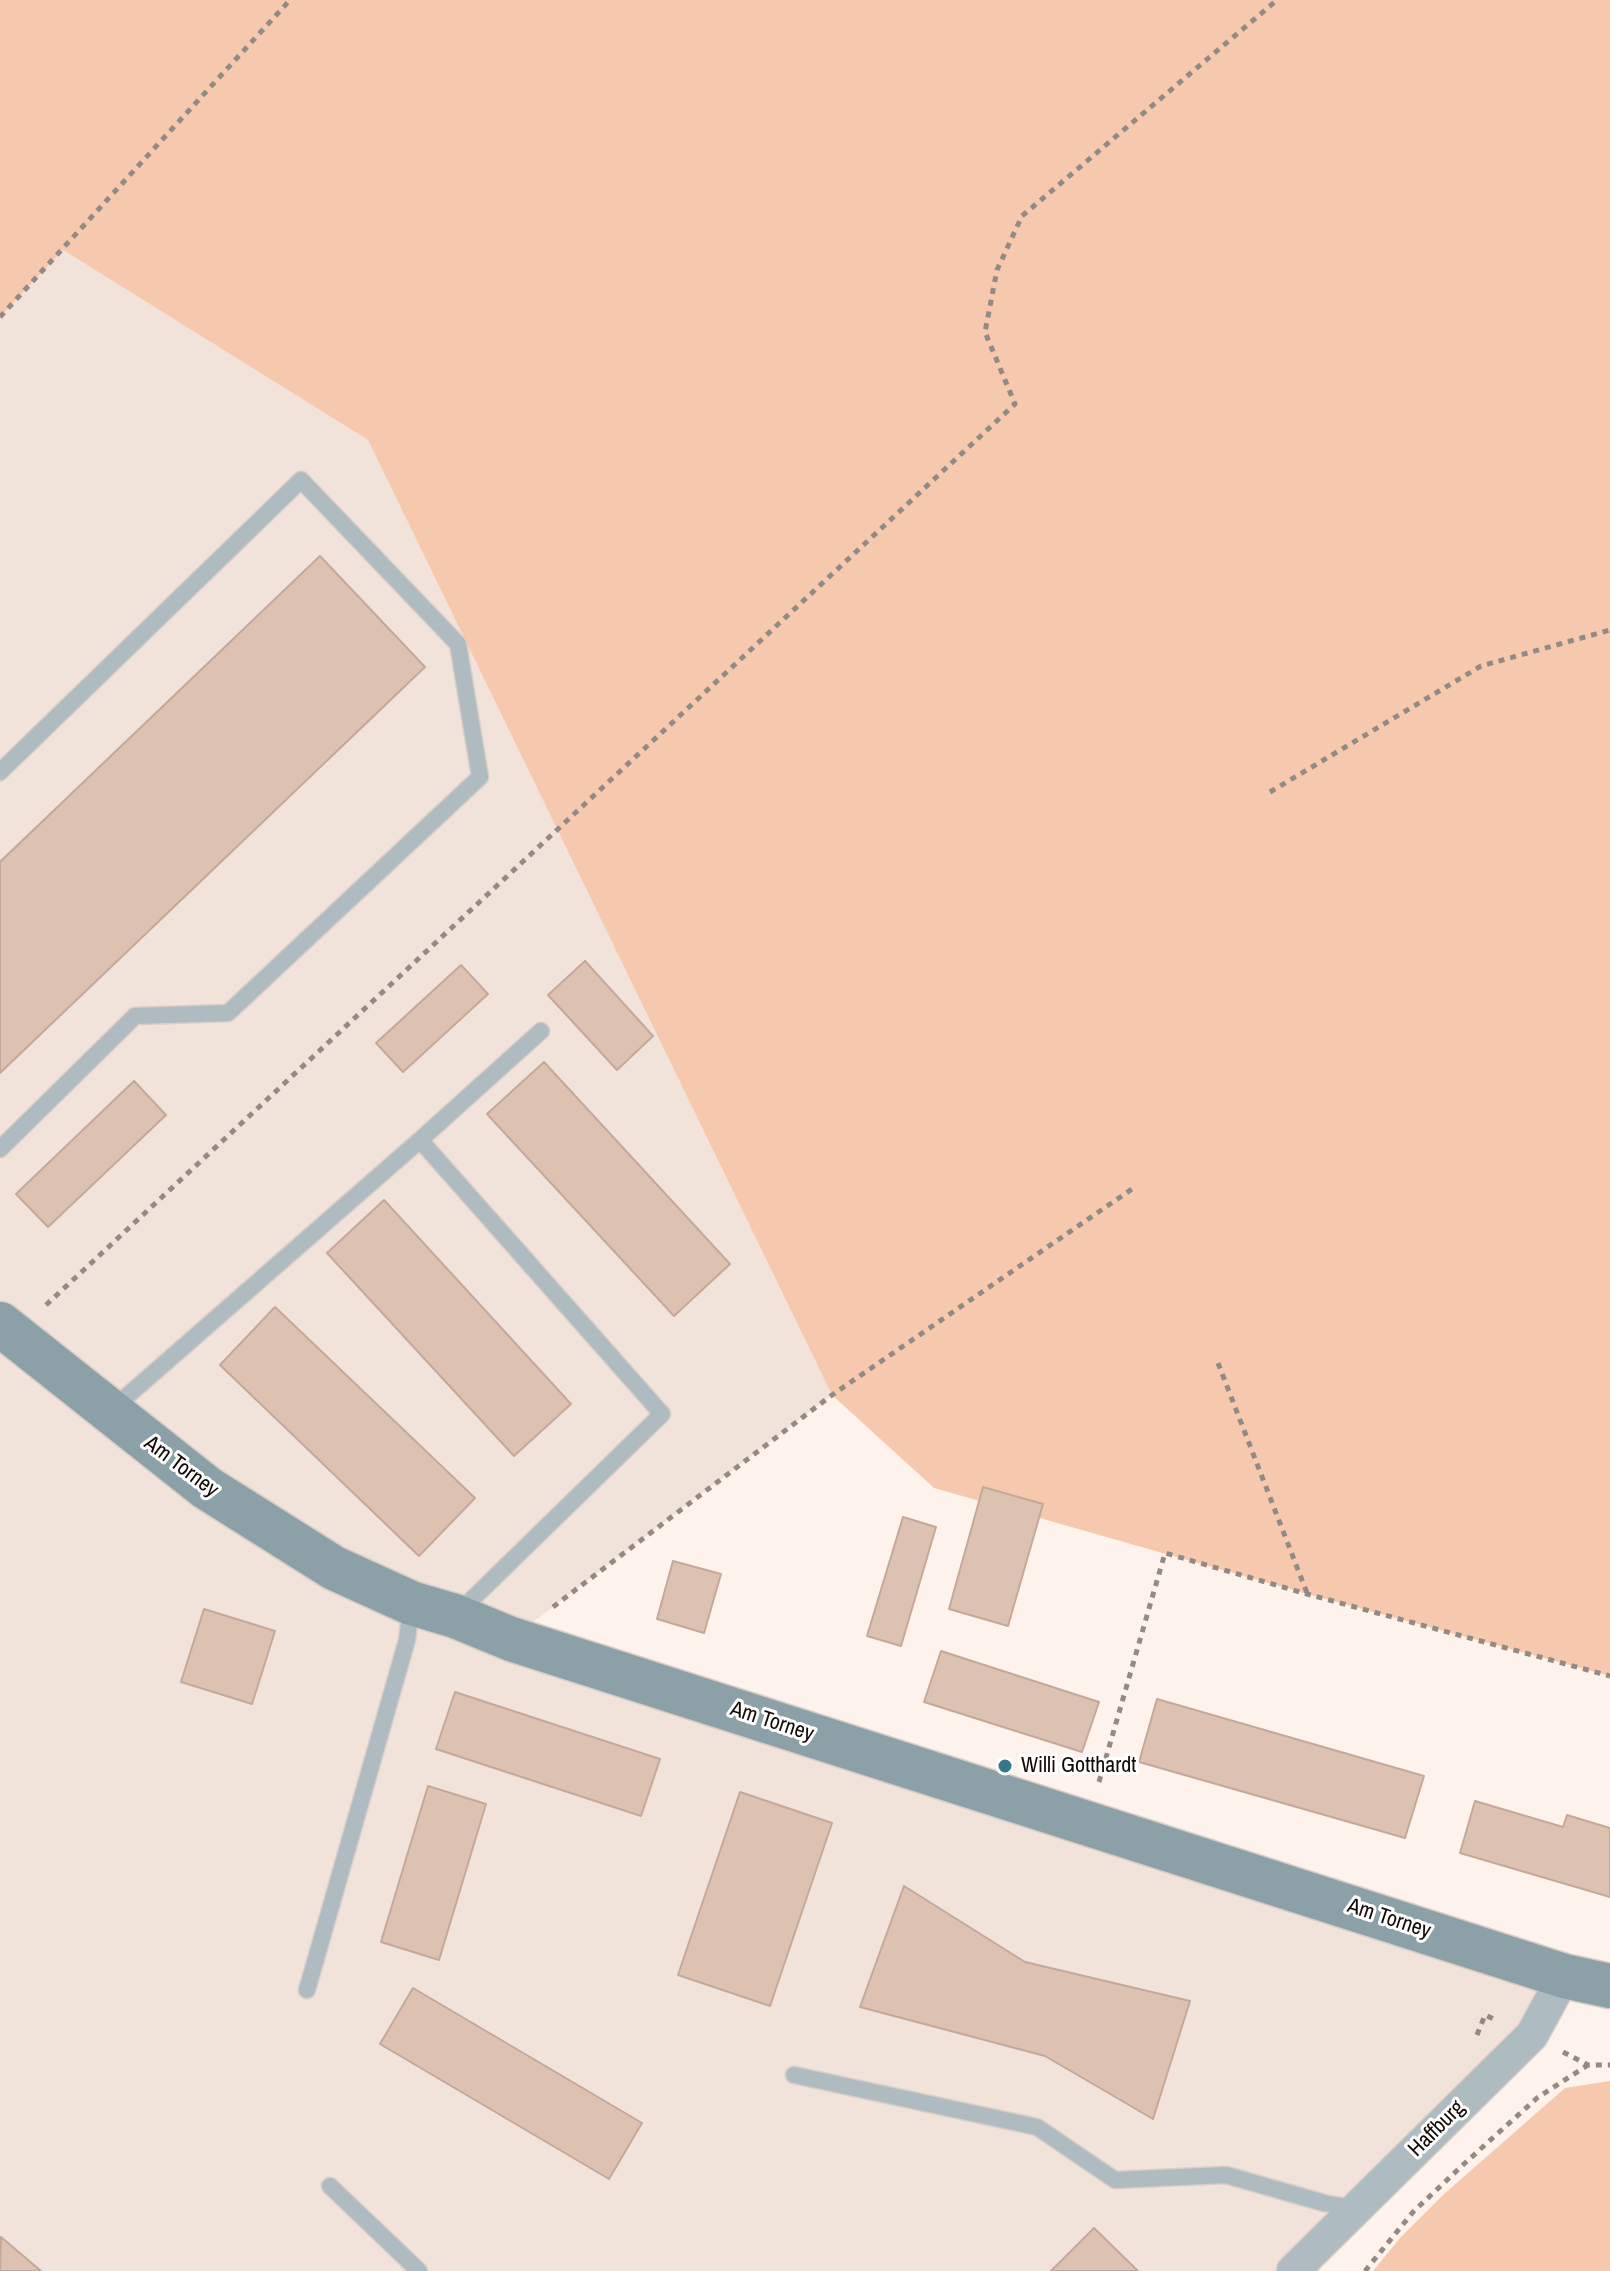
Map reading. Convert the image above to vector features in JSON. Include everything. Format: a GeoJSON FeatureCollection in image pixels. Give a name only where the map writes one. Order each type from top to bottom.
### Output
{"type":"FeatureCollection","features":[{"type":"Feature","properties":{"kind":"street","name":"Am Torney"},"geometry":{"type":"LineString","coordinates":[[6,1330],[207,1488],[334,1568],[411,1603],[455,1616],[511,1639],[1564,1976],[1610,1986]]}},
{"type":"Feature","properties":{"kind":"street","name":"Haffburg"},"geometry":{"type":"LineString","coordinates":[[1293,2271],[1532,2035],[1564,1976]]}},
{"type":"Feature","properties":{"kind":"lane"},"geometry":{"type":"LineString","coordinates":[[0,772],[301,480],[458,644],[480,777],[228,1013],[135,1016],[0,1149]]}},
{"type":"Feature","properties":{"kind":"lane"},"geometry":{"type":"LineString","coordinates":[[109,1412],[541,1031]]}},
{"type":"Feature","properties":{"kind":"lane"},"geometry":{"type":"LineString","coordinates":[[420,1140],[662,1414],[455,1616]]}},
{"type":"Feature","properties":{"kind":"lane"},"geometry":{"type":"LineString","coordinates":[[307,1990],[407,1640],[411,1603]]}},
{"type":"Feature","properties":{"kind":"lane"},"geometry":{"type":"LineString","coordinates":[[794,2075],[1037,2127],[1115,2180],[1226,2175],[1324,2203],[1357,2209]]}},
{"type":"Feature","properties":{"kind":"lane"},"geometry":{"type":"LineString","coordinates":[[330,2186],[419,2271]]}},
{"type":"Feature","properties":{"kind":"path"},"geometry":{"type":"LineString","coordinates":[[0,317],[290,0]]}},
{"type":"Feature","properties":{"kind":"path"},"geometry":{"type":"LineString","coordinates":[[6,1330],[1015,404],[985,332],[997,270],[1022,216],[1277,0]]}},
{"type":"Feature","properties":{"kind":"path"},"geometry":{"type":"LineString","coordinates":[[1270,792],[1481,666],[1610,630]]}},
{"type":"Feature","properties":{"kind":"path"},"geometry":{"type":"LineString","coordinates":[[511,1639],[832,1395],[1132,1189]]}},
{"type":"Feature","properties":{"kind":"path"},"geometry":{"type":"LineString","coordinates":[[1218,1363],[1307,1594]]}},
{"type":"Feature","properties":{"kind":"path"},"geometry":{"type":"LineString","coordinates":[[1088,1822],[1165,1553],[1610,1676]]}},
{"type":"Feature","properties":{"kind":"path"},"geometry":{"type":"LineString","coordinates":[[1532,2035],[1588,2065],[1610,2065]]}},
{"type":"Feature","properties":{"kind":"path"},"geometry":{"type":"LineString","coordinates":[[1365,2271],[1413,2212],[1455,2173],[1537,2098],[1588,2065]]}},
{"type":"Feature","properties":{"kind":"shaded area"},"geometry":{"type":"Polygon","coordinates":[[[0,0],[1610,0],[1610,1676],[934,1488],[832,1395],[368,440],[63,250],[0,317],[0,0]]]}},
{"type":"Feature","properties":{"kind":"shaded area"},"geometry":{"type":"Polygon","coordinates":[[[63,250],[368,440],[832,1395],[512,1638],[1564,1976],[1532,2035],[1293,2271],[0,2271],[0,317],[63,250]]]}},
{"type":"Feature","properties":{"kind":"shaded area"},"geometry":{"type":"Polygon","coordinates":[[[1610,2081],[1610,2271],[1373,2271],[1400,2238],[1444,2194],[1565,2088],[1610,2081]]]}},
{"type":"Feature","properties":{"kind":"building"},"geometry":{"type":"Polygon","coordinates":[[[320,556],[425,667],[0,1073],[0,862],[320,556]]]}},
{"type":"Feature","properties":{"kind":"building"},"geometry":{"type":"Polygon","coordinates":[[[585,961],[653,1036],[617,1070],[548,995],[585,961]]]}},
{"type":"Feature","properties":{"kind":"building"},"geometry":{"type":"Polygon","coordinates":[[[461,965],[488,994],[403,1072],[376,1043],[461,965]]]}},
{"type":"Feature","properties":{"kind":"building"},"geometry":{"type":"Polygon","coordinates":[[[544,1062],[730,1264],[674,1316],[487,1114],[544,1062]]]}},
{"type":"Feature","properties":{"kind":"building"},"geometry":{"type":"Polygon","coordinates":[[[134,1081],[166,1115],[48,1227],[16,1194],[134,1081]]]}},
{"type":"Feature","properties":{"kind":"building"},"geometry":{"type":"Polygon","coordinates":[[[384,1200],[571,1404],[514,1456],[327,1253],[384,1200]]]}},
{"type":"Feature","properties":{"kind":"building"},"geometry":{"type":"Polygon","coordinates":[[[275,1307],[475,1498],[419,1556],[220,1365],[275,1307]]]}},
{"type":"Feature","properties":{"kind":"building"},"geometry":{"type":"Polygon","coordinates":[[[983,1487],[1043,1504],[1008,1626],[949,1609],[983,1487]]]}},
{"type":"Feature","properties":{"kind":"building"},"geometry":{"type":"Polygon","coordinates":[[[903,1517],[936,1527],[901,1646],[867,1636],[903,1517]]]}},
{"type":"Feature","properties":{"kind":"building"},"geometry":{"type":"Polygon","coordinates":[[[673,1561],[721,1574],[704,1633],[657,1619],[673,1561]]]}},
{"type":"Feature","properties":{"kind":"building"},"geometry":{"type":"Polygon","coordinates":[[[204,1609],[275,1631],[252,1704],[181,1682],[204,1609]]]}},
{"type":"Feature","properties":{"kind":"building"},"geometry":{"type":"Polygon","coordinates":[[[941,1651],[1099,1702],[1082,1752],[924,1702],[941,1651]]]}},
{"type":"Feature","properties":{"kind":"building"},"geometry":{"type":"Polygon","coordinates":[[[455,1692],[660,1759],[641,1816],[436,1749],[455,1692]]]}},
{"type":"Feature","properties":{"kind":"building"},"geometry":{"type":"Polygon","coordinates":[[[1157,1699],[1424,1776],[1405,1838],[1139,1762],[1157,1699]]]}},
{"type":"Feature","properties":{"kind":"building"},"geometry":{"type":"Polygon","coordinates":[[[428,1786],[486,1804],[439,1960],[381,1942],[428,1786]]]}},
{"type":"Feature","properties":{"kind":"building"},"geometry":{"type":"Polygon","coordinates":[[[740,1792],[832,1823],[770,2006],[678,1975],[740,1792]]]}},
{"type":"Feature","properties":{"kind":"building"},"geometry":{"type":"Polygon","coordinates":[[[1475,1801],[1563,1827],[1567,1815],[1610,1828],[1610,1897],[1460,1853],[1475,1801]]]}},
{"type":"Feature","properties":{"kind":"building"},"geometry":{"type":"Polygon","coordinates":[[[904,1886],[1025,1962],[1190,2001],[1153,2119],[1045,2056],[860,2007],[904,1886]]]}},
{"type":"Feature","properties":{"kind":"building"},"geometry":{"type":"Polygon","coordinates":[[[413,1988],[642,2123],[609,2179],[380,2044],[413,1988]]]}},
{"type":"Feature","properties":{"kind":"building"},"geometry":{"type":"Polygon","coordinates":[[[1094,2228],[1138,2271],[1051,2271],[1094,2228]]]}},
{"type":"Feature","properties":{"kind":"building"},"geometry":{"type":"Polygon","coordinates":[[[1,2237],[41,2271],[0,2271],[1,2237]]]}},
{"type":"Feature","properties":{"kind":"place","name":"Willi Gotthardt"},"geometry":{"type":"Point","coordinates":[1005,1766]}}]}
